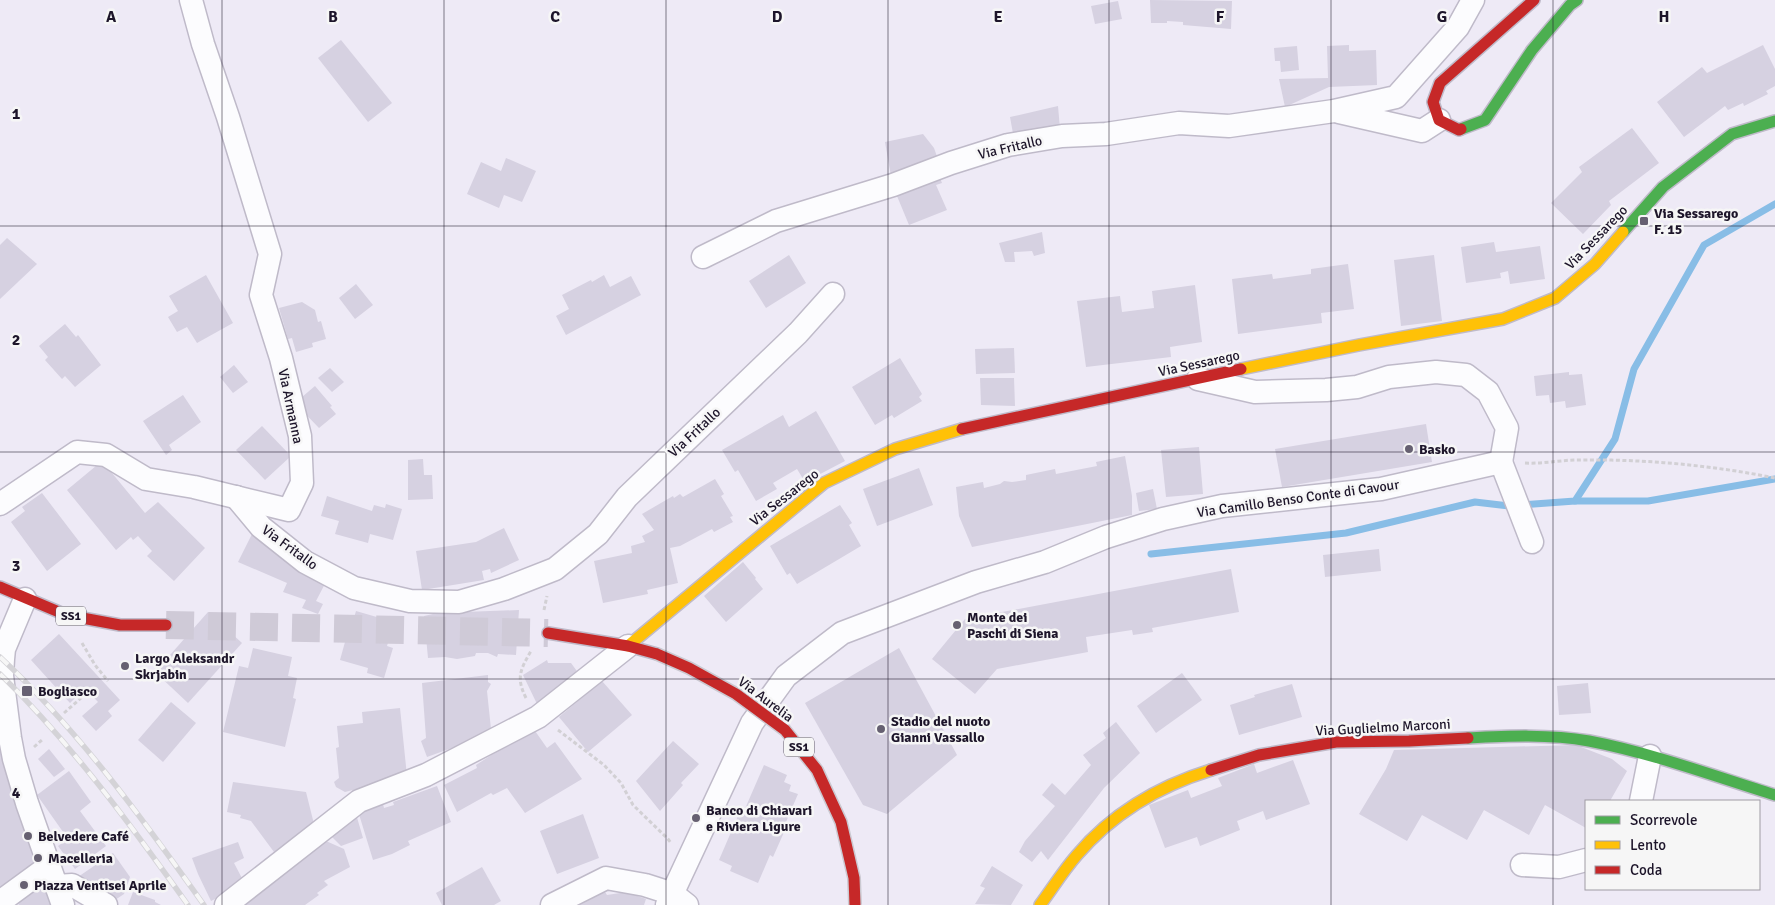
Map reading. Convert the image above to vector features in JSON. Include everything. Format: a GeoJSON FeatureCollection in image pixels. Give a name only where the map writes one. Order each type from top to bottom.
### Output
{"type":"FeatureCollection","features":[{"type":"Feature","properties":{"kind":"street","name":"Via Armanna"},"geometry":{"type":"LineString","coordinates":[[0,504],[77,452],[106,456],[146,479],[289,510],[302,483],[300,436],[281,358],[261,295],[270,254],[228,117],[203,44],[191,0]]}},
{"type":"Feature","properties":{"kind":"street","name":"Via Fritallo"},"geometry":{"type":"LineString","coordinates":[[703,257],[776,221],[893,185],[951,163],[1008,145],[1062,136],[1106,134],[1180,123],[1229,126],[1334,111],[1396,97],[1458,28],[1473,0]]}},
{"type":"Feature","properties":{"kind":"street"},"geometry":{"type":"LineString","coordinates":[[1534,0],[1440,83],[1433,102],[1439,120],[1459,130],[1485,120],[1532,50],[1570,5],[1577,0]]}},
{"type":"Feature","properties":{"kind":"street"},"geometry":{"type":"LineString","coordinates":[[1334,111],[1422,131],[1439,120]]}},
{"type":"Feature","properties":{"kind":"street","name":"Via Sessarego"},"geometry":{"type":"LineString","coordinates":[[628,646],[824,483],[895,449],[967,427],[1195,379],[1503,319],[1555,298],[1595,264],[1663,186],[1732,134],[1775,121]]}},
{"type":"Feature","properties":{"kind":"street","name":"Via Fritallo"},"geometry":{"type":"LineString","coordinates":[[236,497],[260,527],[305,562],[354,588],[410,601],[459,602],[504,589],[555,569],[598,534],[626,497],[798,333],[833,294]]}},
{"type":"Feature","properties":{"kind":"street"},"geometry":{"type":"LineString","coordinates":[[1195,379],[1255,392],[1349,388],[1389,377],[1436,372],[1466,375],[1488,392],[1507,428],[1500,462],[1532,542]]}},
{"type":"Feature","properties":{"kind":"street","name":"Via Camillo Benso Conte di Cavour"},"geometry":{"type":"LineString","coordinates":[[676,901],[684,871],[752,723],[786,676],[842,633],[976,582],[1045,562],[1106,537],[1163,519],[1222,506],[1381,489],[1500,462]]}},
{"type":"Feature","properties":{"kind":"street","name":"SS1"},"geometry":{"type":"LineString","coordinates":[[0,586],[66,615],[120,625],[166,626]]}},
{"type":"Feature","properties":{"kind":"street"},"geometry":{"type":"LineString","coordinates":[[25,598],[4,649],[2,676],[14,759],[56,886]]}},
{"type":"Feature","properties":{"kind":"street","name":"Via Aurelia"},"geometry":{"type":"LineString","coordinates":[[548,633],[628,646],[657,654],[689,668],[736,694],[785,730],[817,770],[842,822],[854,878],[855,905]]}},
{"type":"Feature","properties":{"kind":"street"},"geometry":{"type":"LineString","coordinates":[[226,905],[359,801],[426,775],[538,717],[628,646]]}},
{"type":"Feature","properties":{"kind":"street","name":"Via Guglielmo Marconi"},"geometry":{"type":"LineString","coordinates":[[1040,905],[1077,855],[1115,818],[1153,793],[1188,777],[1259,755],[1336,742],[1409,741],[1517,735],[1588,741],[1650,756],[1775,795]]}},
{"type":"Feature","properties":{"kind":"street"},"geometry":{"type":"LineString","coordinates":[[1641,800],[1650,756]]}},
{"type":"Feature","properties":{"kind":"street"},"geometry":{"type":"LineString","coordinates":[[1522,865],[1559,867],[1585,860]]}},
{"type":"Feature","properties":{"kind":"street"},"geometry":{"type":"LineString","coordinates":[[552,905],[606,878],[646,885],[676,901]]}},
{"type":"Feature","properties":{"kind":"street"},"geometry":{"type":"LineString","coordinates":[[0,902],[56,886],[72,885],[106,905]]}},
{"type":"Feature","properties":{"kind":"path"},"geometry":{"type":"LineString","coordinates":[[1500,462],[1539,464],[1576,460],[1652,462],[1744,472],[1775,478]]}},
{"type":"Feature","properties":{"kind":"path"},"geometry":{"type":"LineString","coordinates":[[542,616],[555,569]]}},
{"type":"Feature","properties":{"kind":"path"},"geometry":{"type":"LineString","coordinates":[[534,647],[523,665],[519,684],[530,706],[538,717],[604,765],[621,783],[633,805],[668,839],[684,871]]}},
{"type":"Feature","properties":{"kind":"path"},"geometry":{"type":"LineString","coordinates":[[95,665],[108,681]]}},
{"type":"Feature","properties":{"kind":"path"},"geometry":{"type":"LineString","coordinates":[[64,713],[81,698]]}},
{"type":"Feature","properties":{"kind":"path"},"geometry":{"type":"LineString","coordinates":[[35,746],[43,739]]}},
{"type":"Feature","properties":{"kind":"building"},"geometry":{"type":"Polygon","coordinates":[[[1150,0],[1232,1],[1231,29],[1183,25],[1183,22],[1151,23],[1150,0]]]}},
{"type":"Feature","properties":{"kind":"building"},"geometry":{"type":"Polygon","coordinates":[[[1118,1],[1122,19],[1095,24],[1091,6],[1118,1]]]}},
{"type":"Feature","properties":{"kind":"building"},"geometry":{"type":"Polygon","coordinates":[[[341,40],[392,103],[368,122],[318,58],[341,40]]]}},
{"type":"Feature","properties":{"kind":"building"},"geometry":{"type":"Polygon","coordinates":[[[1349,45],[1349,51],[1376,50],[1377,85],[1329,87],[1285,107],[1279,79],[1328,78],[1327,46],[1349,45]]]}},
{"type":"Feature","properties":{"kind":"building"},"geometry":{"type":"Polygon","coordinates":[[[1763,45],[1775,69],[1775,86],[1766,91],[1768,94],[1744,106],[1743,103],[1728,110],[1725,106],[1684,137],[1657,102],[1702,67],[1707,73],[1763,45]]]}},
{"type":"Feature","properties":{"kind":"building"},"geometry":{"type":"Polygon","coordinates":[[[1297,46],[1299,70],[1281,72],[1280,61],[1275,61],[1274,48],[1297,46]]]}},
{"type":"Feature","properties":{"kind":"building"},"geometry":{"type":"Polygon","coordinates":[[[1058,106],[1060,129],[1014,139],[1010,117],[1058,106]]]}},
{"type":"Feature","properties":{"kind":"building"},"geometry":{"type":"Polygon","coordinates":[[[1632,128],[1659,163],[1609,201],[1611,205],[1583,234],[1551,203],[1582,172],[1579,167],[1632,128]]]}},
{"type":"Feature","properties":{"kind":"building"},"geometry":{"type":"Polygon","coordinates":[[[923,134],[934,148],[940,165],[892,182],[885,142],[923,134]]]}},
{"type":"Feature","properties":{"kind":"building"},"geometry":{"type":"Polygon","coordinates":[[[506,158],[536,171],[522,202],[504,195],[499,208],[467,194],[481,162],[501,171],[506,158]]]}},
{"type":"Feature","properties":{"kind":"building"},"geometry":{"type":"Polygon","coordinates":[[[938,173],[942,183],[936,185],[947,210],[909,225],[897,196],[938,173]]]}},
{"type":"Feature","properties":{"kind":"building"},"geometry":{"type":"Polygon","coordinates":[[[1042,232],[1045,253],[1034,256],[1032,251],[1014,252],[1015,262],[1005,262],[999,243],[1042,232]]]}},
{"type":"Feature","properties":{"kind":"building"},"geometry":{"type":"Polygon","coordinates":[[[7,238],[37,264],[0,299],[0,245],[7,238]]]}},
{"type":"Feature","properties":{"kind":"building"},"geometry":{"type":"Polygon","coordinates":[[[1494,242],[1496,252],[1540,246],[1545,279],[1510,284],[1508,271],[1500,273],[1501,278],[1466,283],[1461,247],[1494,242]]]}},
{"type":"Feature","properties":{"kind":"building"},"geometry":{"type":"Polygon","coordinates":[[[789,255],[806,283],[766,308],[749,281],[789,255]]]}},
{"type":"Feature","properties":{"kind":"building"},"geometry":{"type":"Polygon","coordinates":[[[1434,255],[1442,321],[1401,326],[1394,260],[1434,255]]]}},
{"type":"Feature","properties":{"kind":"building"},"geometry":{"type":"Polygon","coordinates":[[[1348,264],[1354,309],[1321,313],[1322,323],[1238,334],[1232,279],[1272,274],[1273,279],[1311,274],[1311,269],[1348,264]]]}},
{"type":"Feature","properties":{"kind":"building"},"geometry":{"type":"Polygon","coordinates":[[[206,275],[233,323],[197,343],[187,327],[177,332],[168,317],[178,311],[169,296],[206,275]]]}},
{"type":"Feature","properties":{"kind":"building"},"geometry":{"type":"Polygon","coordinates":[[[604,275],[610,287],[631,276],[641,295],[566,335],[556,316],[569,309],[562,295],[604,275]]]}},
{"type":"Feature","properties":{"kind":"building"},"geometry":{"type":"Polygon","coordinates":[[[356,284],[373,305],[355,319],[339,298],[356,284]]]}},
{"type":"Feature","properties":{"kind":"building"},"geometry":{"type":"Polygon","coordinates":[[[1195,285],[1202,342],[1170,347],[1171,357],[1086,367],[1077,301],[1120,296],[1122,312],[1154,308],[1152,291],[1195,285]]]}},
{"type":"Feature","properties":{"kind":"building"},"geometry":{"type":"Polygon","coordinates":[[[302,302],[315,310],[318,322],[321,321],[326,339],[312,343],[313,347],[296,352],[292,338],[288,339],[279,308],[302,302]]]}},
{"type":"Feature","properties":{"kind":"building"},"geometry":{"type":"Polygon","coordinates":[[[65,324],[76,337],[78,335],[101,365],[75,387],[65,376],[62,379],[45,360],[48,357],[39,346],[65,324]]]}},
{"type":"Feature","properties":{"kind":"building"},"geometry":{"type":"Polygon","coordinates":[[[1014,348],[1015,373],[976,374],[975,349],[1014,348]]]}},
{"type":"Feature","properties":{"kind":"building"},"geometry":{"type":"Polygon","coordinates":[[[900,358],[922,394],[919,397],[922,401],[894,418],[892,415],[875,425],[852,387],[900,358]]]}},
{"type":"Feature","properties":{"kind":"building"},"geometry":{"type":"Polygon","coordinates":[[[234,365],[248,382],[233,393],[220,377],[234,365]]]}},
{"type":"Feature","properties":{"kind":"building"},"geometry":{"type":"Polygon","coordinates":[[[330,368],[344,382],[332,392],[318,378],[330,368]]]}},
{"type":"Feature","properties":{"kind":"building"},"geometry":{"type":"Polygon","coordinates":[[[1569,372],[1569,375],[1582,374],[1586,405],[1566,408],[1565,401],[1550,403],[1549,395],[1536,396],[1534,376],[1569,372]]]}},
{"type":"Feature","properties":{"kind":"building"},"geometry":{"type":"Polygon","coordinates":[[[980,378],[1014,378],[1015,406],[981,405],[980,378]]]}},
{"type":"Feature","properties":{"kind":"building"},"geometry":{"type":"Polygon","coordinates":[[[315,386],[332,406],[330,407],[336,414],[319,428],[295,403],[315,386]]]}},
{"type":"Feature","properties":{"kind":"building"},"geometry":{"type":"Polygon","coordinates":[[[183,395],[201,422],[169,445],[172,450],[166,455],[143,421],[183,395]]]}},
{"type":"Feature","properties":{"kind":"building"},"geometry":{"type":"Polygon","coordinates":[[[816,411],[845,461],[805,482],[797,469],[773,483],[777,489],[756,501],[738,470],[735,472],[722,450],[783,415],[789,427],[816,411]]]}},
{"type":"Feature","properties":{"kind":"building"},"geometry":{"type":"Polygon","coordinates":[[[1426,424],[1432,462],[1282,487],[1275,449],[1426,424]]]}},
{"type":"Feature","properties":{"kind":"building"},"geometry":{"type":"Polygon","coordinates":[[[262,426],[291,456],[265,480],[236,450],[262,426]]]}},
{"type":"Feature","properties":{"kind":"building"},"geometry":{"type":"Polygon","coordinates":[[[1199,447],[1203,494],[1166,497],[1161,450],[1199,447]]]}},
{"type":"Feature","properties":{"kind":"building"},"geometry":{"type":"Polygon","coordinates":[[[1125,456],[1132,496],[1132,515],[972,547],[959,516],[956,487],[983,482],[984,488],[1000,484],[1004,481],[1026,480],[1026,475],[1055,469],[1056,474],[1097,466],[1096,462],[1125,456]]]}},
{"type":"Feature","properties":{"kind":"building"},"geometry":{"type":"Polygon","coordinates":[[[423,459],[424,475],[432,475],[433,499],[408,500],[408,460],[423,459]]]}},
{"type":"Feature","properties":{"kind":"building"},"geometry":{"type":"Polygon","coordinates":[[[102,461],[145,513],[158,502],[205,548],[174,581],[147,556],[152,551],[138,536],[133,540],[131,537],[116,550],[67,490],[102,461]]]}},
{"type":"Feature","properties":{"kind":"building"},"geometry":{"type":"Polygon","coordinates":[[[919,468],[933,505],[877,526],[863,489],[919,468]]]}},
{"type":"Feature","properties":{"kind":"building"},"geometry":{"type":"Polygon","coordinates":[[[715,479],[724,494],[721,496],[733,516],[730,517],[733,522],[714,532],[712,529],[680,546],[670,548],[678,583],[647,590],[648,594],[603,603],[594,561],[632,553],[631,546],[645,542],[642,536],[654,530],[642,514],[673,496],[674,498],[680,494],[683,497],[715,479]]]}},
{"type":"Feature","properties":{"kind":"building"},"geometry":{"type":"Polygon","coordinates":[[[1153,489],[1157,509],[1139,511],[1136,493],[1153,489]]]}},
{"type":"Feature","properties":{"kind":"building"},"geometry":{"type":"Polygon","coordinates":[[[42,493],[81,544],[47,571],[11,522],[25,511],[22,507],[42,493]]]}},
{"type":"Feature","properties":{"kind":"building"},"geometry":{"type":"Polygon","coordinates":[[[327,496],[372,511],[374,505],[385,508],[386,504],[402,509],[393,540],[370,534],[368,543],[335,534],[339,521],[321,516],[327,496]]]}},
{"type":"Feature","properties":{"kind":"building"},"geometry":{"type":"Polygon","coordinates":[[[840,505],[852,523],[849,525],[861,546],[797,584],[790,573],[787,575],[770,546],[840,505]]]}},
{"type":"Feature","properties":{"kind":"building"},"geometry":{"type":"Polygon","coordinates":[[[255,528],[328,578],[316,601],[323,604],[318,614],[302,608],[306,600],[283,592],[287,583],[238,562],[255,528]]]}},
{"type":"Feature","properties":{"kind":"building"},"geometry":{"type":"Polygon","coordinates":[[[504,528],[519,560],[491,573],[490,569],[482,571],[484,580],[422,590],[416,551],[476,542],[504,528]]]}},
{"type":"Feature","properties":{"kind":"building"},"geometry":{"type":"Polygon","coordinates":[[[1379,549],[1381,571],[1325,577],[1323,555],[1379,549]]]}},
{"type":"Feature","properties":{"kind":"building"},"geometry":{"type":"Polygon","coordinates":[[[743,562],[763,589],[726,622],[704,596],[743,562]]]}},
{"type":"Feature","properties":{"kind":"building"},"geometry":{"type":"Polygon","coordinates":[[[1231,569],[1239,612],[1152,628],[1153,632],[1133,635],[1132,630],[1086,637],[1088,652],[997,669],[975,694],[932,659],[965,619],[1231,569]]]}},
{"type":"Feature","properties":{"kind":"building"},"geometry":{"type":"Polygon","coordinates":[[[519,610],[516,655],[498,654],[497,657],[488,653],[476,653],[475,656],[457,659],[445,657],[428,658],[424,616],[437,613],[519,610]]]}},
{"type":"Feature","properties":{"kind":"building"},"geometry":{"type":"Polygon","coordinates":[[[356,611],[394,622],[387,646],[393,648],[384,678],[367,673],[368,668],[340,660],[356,611]]]}},
{"type":"Feature","properties":{"kind":"building"},"geometry":{"type":"Polygon","coordinates":[[[208,612],[242,643],[188,703],[155,672],[208,612]]]}},
{"type":"Feature","properties":{"kind":"building"},"geometry":{"type":"Polygon","coordinates":[[[59,634],[120,700],[108,711],[112,716],[96,731],[82,716],[98,702],[85,688],[70,703],[31,660],[59,634]]]}},
{"type":"Feature","properties":{"kind":"building"},"geometry":{"type":"Polygon","coordinates":[[[253,648],[292,657],[288,676],[297,678],[293,698],[296,699],[285,747],[223,732],[239,666],[248,668],[253,648]]]}},
{"type":"Feature","properties":{"kind":"building","name":"Stadio del nuoto Gianni Vassallo"},"geometry":{"type":"Polygon","coordinates":[[[899,648],[957,755],[887,814],[863,805],[805,703],[899,648]]]}},
{"type":"Feature","properties":{"kind":"building"},"geometry":{"type":"Polygon","coordinates":[[[547,660],[548,663],[571,663],[579,674],[538,706],[523,675],[547,660]]]}},
{"type":"Feature","properties":{"kind":"building"},"geometry":{"type":"Polygon","coordinates":[[[1182,673],[1202,700],[1156,733],[1137,706],[1182,673]]]}},
{"type":"Feature","properties":{"kind":"building"},"geometry":{"type":"Polygon","coordinates":[[[488,675],[488,682],[491,684],[487,691],[491,729],[474,740],[427,757],[421,741],[426,738],[422,683],[488,675]]]}},
{"type":"Feature","properties":{"kind":"building"},"geometry":{"type":"Polygon","coordinates":[[[602,681],[632,715],[588,752],[559,717],[602,681]]]}},
{"type":"Feature","properties":{"kind":"building"},"geometry":{"type":"Polygon","coordinates":[[[1588,683],[1591,713],[1559,715],[1557,686],[1588,683]]]}},
{"type":"Feature","properties":{"kind":"building"},"geometry":{"type":"Polygon","coordinates":[[[1292,684],[1302,717],[1239,735],[1230,705],[1255,697],[1254,695],[1292,684]]]}},
{"type":"Feature","properties":{"kind":"building"},"geometry":{"type":"Polygon","coordinates":[[[171,702],[196,723],[163,762],[138,740],[171,702]]]}},
{"type":"Feature","properties":{"kind":"building"},"geometry":{"type":"Polygon","coordinates":[[[400,708],[407,776],[345,792],[336,787],[334,782],[339,778],[336,748],[339,747],[337,726],[363,723],[362,712],[400,708]]]}},
{"type":"Feature","properties":{"kind":"building"},"geometry":{"type":"Polygon","coordinates":[[[1116,722],[1140,753],[1104,788],[1048,860],[1041,851],[1032,862],[1019,852],[1025,841],[1055,806],[1042,795],[1052,783],[1065,795],[1091,765],[1083,755],[1106,738],[1103,733],[1116,722]]]}},
{"type":"Feature","properties":{"kind":"building"},"geometry":{"type":"Polygon","coordinates":[[[533,728],[547,748],[555,742],[582,779],[525,813],[507,788],[493,795],[491,793],[457,812],[444,785],[477,768],[476,765],[533,728]]]}},
{"type":"Feature","properties":{"kind":"building"},"geometry":{"type":"Polygon","coordinates":[[[673,741],[699,764],[681,783],[683,785],[660,811],[636,781],[673,741]]]}},
{"type":"Feature","properties":{"kind":"building"},"geometry":{"type":"Polygon","coordinates":[[[0,745],[43,862],[0,893],[0,745]]]}},
{"type":"Feature","properties":{"kind":"building"},"geometry":{"type":"Polygon","coordinates":[[[1576,745],[1612,759],[1627,771],[1611,800],[1585,800],[1585,827],[1545,805],[1529,835],[1484,810],[1467,840],[1422,815],[1407,841],[1359,814],[1386,769],[1394,750],[1576,745]]]}},
{"type":"Feature","properties":{"kind":"building"},"geometry":{"type":"Polygon","coordinates":[[[49,749],[65,769],[54,777],[38,759],[49,749]]]}},
{"type":"Feature","properties":{"kind":"building"},"geometry":{"type":"Polygon","coordinates":[[[1293,760],[1310,804],[1266,820],[1263,811],[1237,821],[1240,830],[1200,846],[1197,837],[1165,848],[1149,805],[1188,790],[1191,798],[1222,786],[1218,778],[1254,764],[1257,773],[1293,760]]]}},
{"type":"Feature","properties":{"kind":"building"},"geometry":{"type":"Polygon","coordinates":[[[764,765],[787,775],[784,782],[791,785],[789,791],[798,794],[773,857],[770,855],[758,883],[730,871],[732,866],[719,860],[741,809],[744,811],[764,765]]]}},
{"type":"Feature","properties":{"kind":"building"},"geometry":{"type":"Polygon","coordinates":[[[69,771],[91,802],[80,811],[106,846],[75,869],[58,846],[68,839],[37,795],[69,771]]]}},
{"type":"Feature","properties":{"kind":"building"},"geometry":{"type":"Polygon","coordinates":[[[233,782],[306,792],[314,824],[274,852],[251,821],[240,818],[241,815],[227,812],[233,782]]]}},
{"type":"Feature","properties":{"kind":"building"},"geometry":{"type":"Polygon","coordinates":[[[437,786],[451,822],[408,841],[410,845],[392,854],[373,860],[358,811],[383,804],[384,808],[394,805],[393,802],[437,786]]]}},
{"type":"Feature","properties":{"kind":"building"},"geometry":{"type":"Polygon","coordinates":[[[356,814],[363,838],[341,846],[332,837],[356,814]]]}},
{"type":"Feature","properties":{"kind":"building"},"geometry":{"type":"Polygon","coordinates":[[[583,814],[599,858],[557,874],[540,831],[583,814]]]}},
{"type":"Feature","properties":{"kind":"building"},"geometry":{"type":"Polygon","coordinates":[[[326,841],[344,849],[350,867],[324,881],[328,885],[317,893],[319,895],[305,905],[235,905],[253,895],[326,841]]]}},
{"type":"Feature","properties":{"kind":"building"},"geometry":{"type":"Polygon","coordinates":[[[238,842],[244,858],[234,863],[245,884],[211,901],[192,858],[238,842]]]}},
{"type":"Feature","properties":{"kind":"building"},"geometry":{"type":"Polygon","coordinates":[[[113,853],[130,877],[124,894],[109,904],[75,879],[113,853]]]}},
{"type":"Feature","properties":{"kind":"building"},"geometry":{"type":"Polygon","coordinates":[[[992,866],[1023,885],[1011,905],[975,904],[985,888],[980,886],[992,866]]]}},
{"type":"Feature","properties":{"kind":"building"},"geometry":{"type":"Polygon","coordinates":[[[482,867],[501,901],[494,905],[442,905],[436,893],[482,867]]]}},
{"type":"Feature","properties":{"kind":"building"},"geometry":{"type":"Polygon","coordinates":[[[43,881],[54,905],[19,905],[14,897],[43,881]]]}},
{"type":"Feature","properties":{"kind":"building"},"geometry":{"type":"Polygon","coordinates":[[[133,892],[155,900],[155,902],[161,905],[128,905],[133,892]]]}},
{"type":"Feature","properties":{"kind":"building"},"geometry":{"type":"Polygon","coordinates":[[[605,892],[607,895],[629,893],[646,899],[644,905],[574,905],[605,892]]]}},
{"type":"Feature","properties":{"kind":"waterway"},"geometry":{"type":"LineString","coordinates":[[1151,554],[1346,533],[1475,502],[1509,506],[1575,501],[1615,439],[1634,369],[1704,245],[1775,204]]}},
{"type":"Feature","properties":{"kind":"waterway"},"geometry":{"type":"LineString","coordinates":[[1575,501],[1648,501],[1775,479]]}},
{"type":"Feature","properties":{"kind":"tunnel"},"geometry":{"type":"LineString","coordinates":[[166,625],[548,633]]}},
{"type":"Feature","properties":{"kind":"railway"},"geometry":{"type":"LineString","coordinates":[[0,657],[56,714],[108,776],[204,905]]}},
{"type":"Feature","properties":{"kind":"railway"},"geometry":{"type":"LineString","coordinates":[[0,674],[51,728],[99,785],[188,905]]}},
{"type":"Feature","properties":{"kind":"traffic: fast"},"geometry":{"type":"LineString","coordinates":[[1461,129],[1485,120],[1532,50],[1570,5],[1577,0]]}},
{"type":"Feature","properties":{"kind":"traffic: fast"},"geometry":{"type":"LineString","coordinates":[[1623,232],[1663,187],[1732,134],[1775,121]]}},
{"type":"Feature","properties":{"kind":"traffic: fast"},"geometry":{"type":"LineString","coordinates":[[1468,738],[1544,736],[1589,741],[1659,758],[1775,795]]}},
{"type":"Feature","properties":{"kind":"traffic: slow"},"geometry":{"type":"LineString","coordinates":[[1241,369],[1503,319],[1555,298],[1595,264],[1623,232]]}},
{"type":"Feature","properties":{"kind":"traffic: slow"},"geometry":{"type":"LineString","coordinates":[[628,646],[824,483],[895,449],[962,429]]}},
{"type":"Feature","properties":{"kind":"traffic: slow"},"geometry":{"type":"LineString","coordinates":[[1040,905],[1072,861],[1091,840],[1121,814],[1173,784],[1211,770]]}},
{"type":"Feature","properties":{"kind":"traffic: jam"},"geometry":{"type":"LineString","coordinates":[[1461,129],[1459,130],[1439,120],[1433,102],[1440,83],[1534,0]]}},
{"type":"Feature","properties":{"kind":"traffic: jam"},"geometry":{"type":"LineString","coordinates":[[962,429],[1241,369]]}},
{"type":"Feature","properties":{"kind":"traffic: jam"},"geometry":{"type":"LineString","coordinates":[[0,587],[66,615],[120,625],[166,625]]}},
{"type":"Feature","properties":{"kind":"traffic: jam"},"geometry":{"type":"LineString","coordinates":[[548,633],[628,646],[657,654]]}},
{"type":"Feature","properties":{"kind":"traffic: jam"},"geometry":{"type":"LineString","coordinates":[[657,654],[689,668],[736,694],[785,730],[817,770],[841,822],[854,878],[855,905]]}},
{"type":"Feature","properties":{"kind":"traffic: jam"},"geometry":{"type":"LineString","coordinates":[[1211,770],[1259,755],[1336,742],[1468,738]]}},
{"type":"Feature","properties":{"kind":"place","name":"Via Sessarego F. 15"},"geometry":{"type":"Point","coordinates":[1644,221]}},
{"type":"Feature","properties":{"kind":"place","name":"Basko"},"geometry":{"type":"Point","coordinates":[1409,449]}},
{"type":"Feature","properties":{"kind":"place","name":"Monte dei Paschi di Siena"},"geometry":{"type":"Point","coordinates":[957,625]}},
{"type":"Feature","properties":{"kind":"place","name":"Largo Aleksandr Skrjabin"},"geometry":{"type":"Point","coordinates":[125,666]}},
{"type":"Feature","properties":{"kind":"place","name":"Bogliasco"},"geometry":{"type":"Point","coordinates":[27,691]}},
{"type":"Feature","properties":{"kind":"place","name":"Stadio del nuoto Gianni Vassallo"},"geometry":{"type":"Point","coordinates":[881,729]}},
{"type":"Feature","properties":{"kind":"place","name":"Banco di Chiavari e Riviera Ligure"},"geometry":{"type":"Point","coordinates":[696,818]}},
{"type":"Feature","properties":{"kind":"place","name":"Belvedere Café"},"geometry":{"type":"Point","coordinates":[28,836]}},
{"type":"Feature","properties":{"kind":"place","name":"Macelleria"},"geometry":{"type":"Point","coordinates":[38,858]}},
{"type":"Feature","properties":{"kind":"place","name":"Piazza Ventisei Aprile"},"geometry":{"type":"Point","coordinates":[24,885]}}]}
